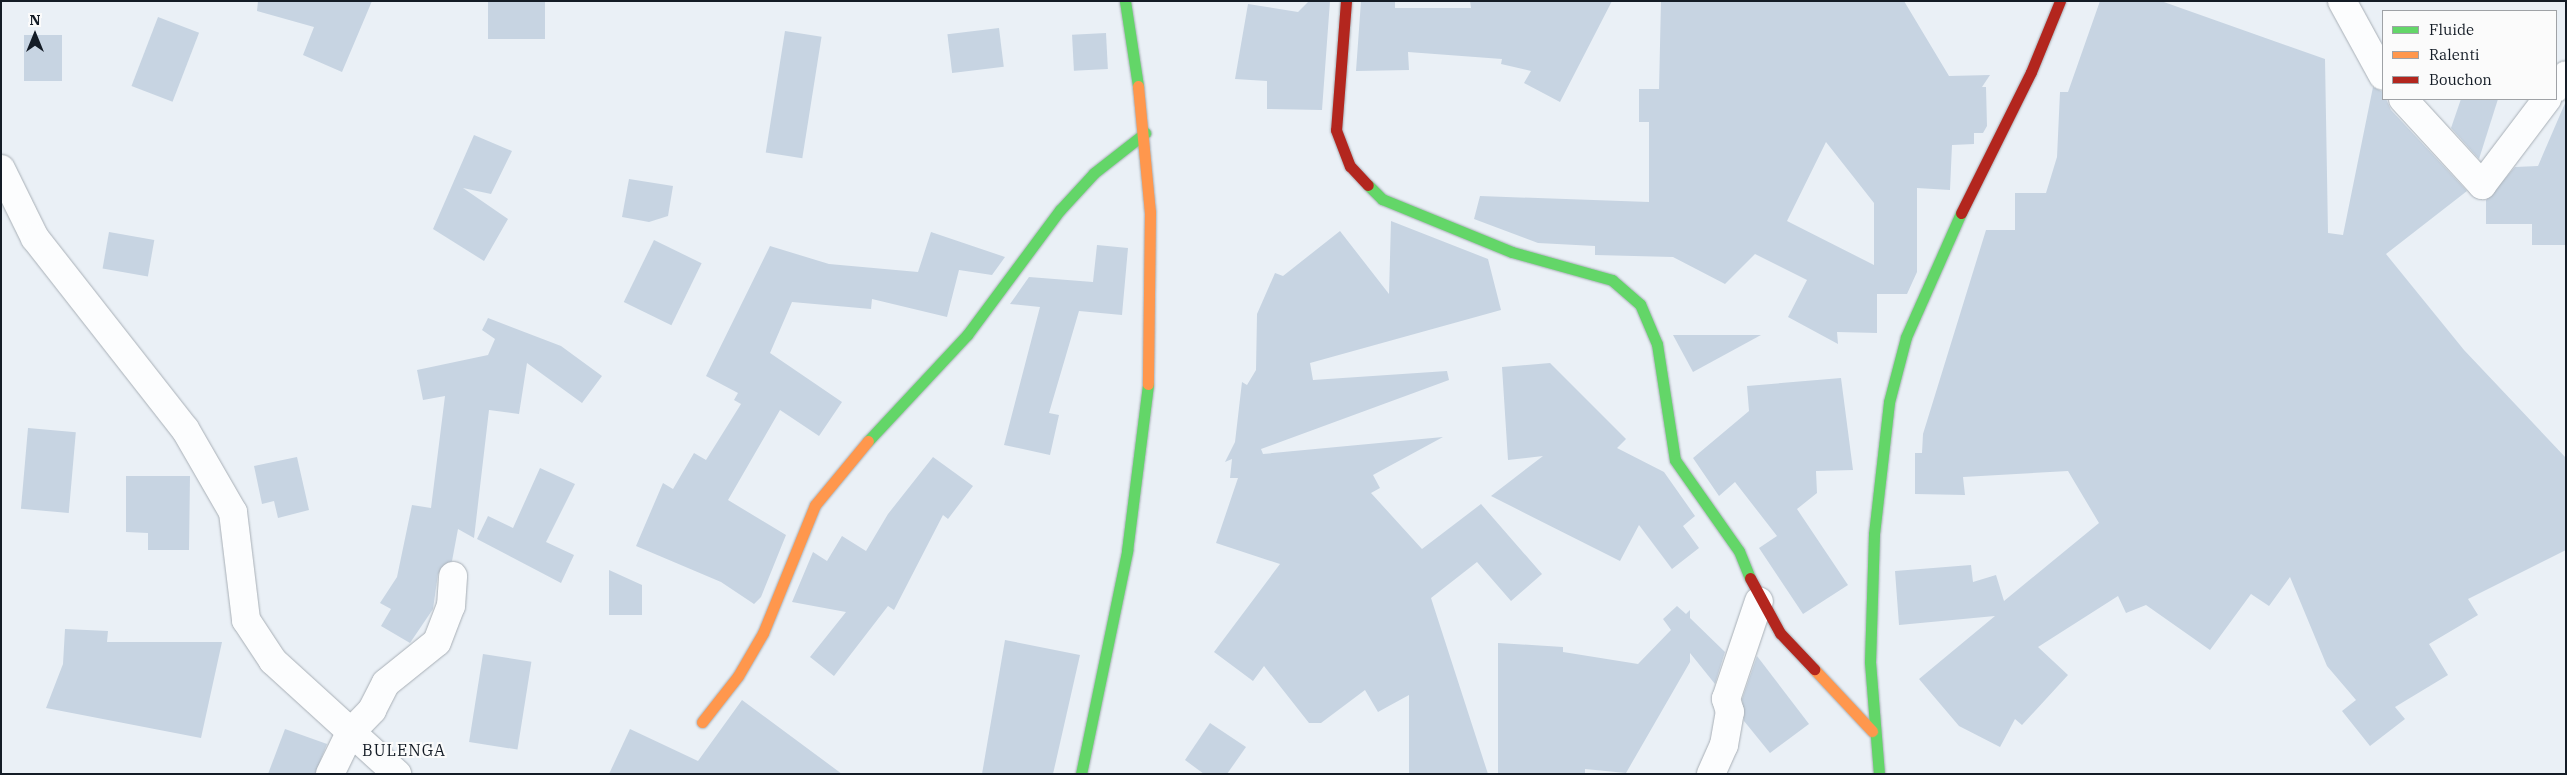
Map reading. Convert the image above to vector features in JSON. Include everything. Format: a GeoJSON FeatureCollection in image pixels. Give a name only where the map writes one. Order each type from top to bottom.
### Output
{"type":"FeatureCollection","features":[{"type":"Feature","properties":{"kind":"street"},"geometry":{"type":"LineString","coordinates":[[1081,774],[1127,551],[1149,379],[1150,212],[1146,133],[1125,1]]}},
{"type":"Feature","properties":{"kind":"street"},"geometry":{"type":"LineString","coordinates":[[1346,1],[1336,130],[1350,166],[1382,199],[1512,252],[1612,280],[1640,304],[1657,344],[1675,460],[1739,552],[1760,601],[1780,633],[1872,731]]}},
{"type":"Feature","properties":{"kind":"street"},"geometry":{"type":"LineString","coordinates":[[1879,774],[1872,731],[1874,534],[1890,402],[1901,356],[1946,243],[2031,72],[2060,1]]}},
{"type":"Feature","properties":{"kind":"street"},"geometry":{"type":"LineString","coordinates":[[2342,1],[2382,74]]}},
{"type":"Feature","properties":{"kind":"street"},"geometry":{"type":"LineString","coordinates":[[2557,87],[2566,75]]}},
{"type":"Feature","properties":{"kind":"street"},"geometry":{"type":"LineString","coordinates":[[2404,100],[2482,185],[2546,100]]}},
{"type":"Feature","properties":{"kind":"street"},"geometry":{"type":"LineString","coordinates":[[702,722],[738,676],[763,633],[815,505],[884,422],[967,335],[1060,210],[1094,173],[1146,133]]}},
{"type":"Feature","properties":{"kind":"street"},"geometry":{"type":"LineString","coordinates":[[1,169],[36,238],[185,429],[233,512],[246,620],[273,661],[397,774]]}},
{"type":"Feature","properties":{"kind":"street"},"geometry":{"type":"LineString","coordinates":[[330,774],[350,733],[372,710],[386,683],[437,642],[451,606],[453,576]]}},
{"type":"Feature","properties":{"kind":"street"},"geometry":{"type":"LineString","coordinates":[[1711,774],[1729,720],[1726,699],[1760,601]]}},
{"type":"Feature","properties":{"kind":"building"},"geometry":{"type":"Polygon","coordinates":[[[258,1],[372,1],[342,72],[303,55],[314,27],[257,11],[258,1]]]}},
{"type":"Feature","properties":{"kind":"building"},"geometry":{"type":"Polygon","coordinates":[[[488,1],[545,1],[545,39],[488,39],[488,1]]]}},
{"type":"Feature","properties":{"kind":"building"},"geometry":{"type":"Polygon","coordinates":[[[1309,1],[1330,1],[1322,110],[1267,109],[1267,81],[1235,79],[1248,4],[1298,12],[1309,1]]]}},
{"type":"Feature","properties":{"kind":"building"},"geometry":{"type":"Polygon","coordinates":[[[1361,1],[1395,1],[1395,8],[1471,8],[1470,1],[1612,1],[1560,102],[1524,83],[1531,71],[1501,64],[1502,59],[1408,52],[1409,70],[1356,71],[1361,1]]]}},
{"type":"Feature","properties":{"kind":"building"},"geometry":{"type":"Polygon","coordinates":[[[1661,1],[1904,1],[1949,76],[1990,75],[1982,87],[1986,87],[1987,126],[1983,133],[1974,133],[1974,144],[1952,145],[1950,190],[1917,188],[1917,272],[1907,294],[1877,294],[1877,333],[1837,332],[1838,344],[1788,317],[1807,280],[1755,254],[1725,284],[1673,257],[1595,255],[1595,246],[1538,243],[1474,219],[1480,196],[1649,202],[1649,122],[1639,122],[1639,89],[1659,89],[1661,1]],[[1826,142],[1787,221],[1874,265],[1874,203],[1826,142]]]}},
{"type":"Feature","properties":{"kind":"building"},"geometry":{"type":"Polygon","coordinates":[[[2100,1],[2161,1],[2325,59],[2328,233],[2343,235],[2373,87],[2382,92],[2382,100],[2387,100],[2391,110],[2467,191],[2386,254],[2464,350],[2566,458],[2566,550],[2468,599],[2478,615],[2429,644],[2448,675],[2395,707],[2405,719],[2370,746],[2342,711],[2356,700],[2327,666],[2290,577],[2269,606],[2251,594],[2210,650],[2146,605],[2126,613],[2118,596],[2038,647],[2068,675],[2022,725],[2015,719],[2000,747],[1959,726],[1919,679],[1995,616],[1899,625],[1895,571],[1971,565],[1973,582],[1996,575],[2004,601],[2099,523],[2068,471],[1963,477],[1965,495],[1915,494],[1915,453],[1922,453],[1923,434],[1986,230],[2015,230],[2015,193],[2046,193],[2057,157],[2060,92],[2068,92],[2100,1]]]}},
{"type":"Feature","properties":{"kind":"building"},"geometry":{"type":"Polygon","coordinates":[[[158,17],[199,33],[173,102],[131,86],[158,17]]]}},
{"type":"Feature","properties":{"kind":"building"},"geometry":{"type":"Polygon","coordinates":[[[999,28],[1004,67],[952,73],[947,34],[999,28]]]}},
{"type":"Feature","properties":{"kind":"building"},"geometry":{"type":"Polygon","coordinates":[[[785,31],[822,37],[802,158],[766,152],[785,31]]]}},
{"type":"Feature","properties":{"kind":"building"},"geometry":{"type":"Polygon","coordinates":[[[1106,33],[1108,69],[1074,71],[1072,35],[1106,33]]]}},
{"type":"Feature","properties":{"kind":"building"},"geometry":{"type":"Polygon","coordinates":[[[24,35],[62,35],[62,81],[24,81],[24,35]]]}},
{"type":"Feature","properties":{"kind":"building"},"geometry":{"type":"Polygon","coordinates":[[[2461,100],[2498,100],[2479,159],[2451,128],[2461,100]]]}},
{"type":"Feature","properties":{"kind":"building"},"geometry":{"type":"Polygon","coordinates":[[[2566,101],[2566,245],[2532,245],[2532,224],[2486,224],[2486,200],[2515,167],[2538,166],[2566,101]]]}},
{"type":"Feature","properties":{"kind":"building"},"geometry":{"type":"Polygon","coordinates":[[[474,135],[512,151],[491,194],[463,188],[508,219],[484,261],[433,229],[474,135]]]}},
{"type":"Feature","properties":{"kind":"building"},"geometry":{"type":"Polygon","coordinates":[[[629,179],[673,186],[668,216],[649,222],[622,217],[629,179]]]}},
{"type":"Feature","properties":{"kind":"building"},"geometry":{"type":"Polygon","coordinates":[[[1391,221],[1488,259],[1501,310],[1310,363],[1313,380],[1447,371],[1449,380],[1261,449],[1263,454],[1443,437],[1373,475],[1380,488],[1371,493],[1422,549],[1481,504],[1542,574],[1511,601],[1477,562],[1431,598],[1488,774],[1409,774],[1409,695],[1378,712],[1365,690],[1321,723],[1309,723],[1264,666],[1253,681],[1214,652],[1280,564],[1216,543],[1238,478],[1230,478],[1232,459],[1225,462],[1235,442],[1242,382],[1247,385],[1256,370],[1257,314],[1275,273],[1283,276],[1340,231],[1389,294],[1391,221]]]}},
{"type":"Feature","properties":{"kind":"building"},"geometry":{"type":"Polygon","coordinates":[[[109,232],[154,240],[148,276],[103,268],[109,232]]]}},
{"type":"Feature","properties":{"kind":"building"},"geometry":{"type":"Polygon","coordinates":[[[931,232],[1005,257],[992,275],[959,270],[947,317],[872,299],[871,309],[792,302],[770,353],[842,402],[819,436],[780,410],[728,500],[786,535],[761,597],[754,604],[721,582],[636,546],[663,483],[673,489],[694,453],[706,460],[741,404],[734,400],[738,393],[706,376],[770,246],[829,264],[918,272],[931,232]]]}},
{"type":"Feature","properties":{"kind":"building"},"geometry":{"type":"Polygon","coordinates":[[[654,240],[702,263],[671,325],[624,302],[654,240]]]}},
{"type":"Feature","properties":{"kind":"building"},"geometry":{"type":"Polygon","coordinates":[[[1097,245],[1128,248],[1122,315],[1079,311],[1049,413],[1059,415],[1050,455],[1004,445],[1040,307],[1010,304],[1029,277],[1093,282],[1097,245]]]}},
{"type":"Feature","properties":{"kind":"building"},"geometry":{"type":"Polygon","coordinates":[[[488,318],[561,346],[602,376],[582,403],[527,363],[519,414],[489,410],[474,538],[458,529],[452,561],[438,574],[433,609],[410,643],[381,626],[391,609],[380,603],[397,577],[412,505],[431,508],[445,396],[423,400],[417,370],[488,355],[495,339],[482,330],[488,318]]]}},
{"type":"Feature","properties":{"kind":"building"},"geometry":{"type":"Polygon","coordinates":[[[1673,335],[1761,335],[1693,372],[1673,335]]]}},
{"type":"Feature","properties":{"kind":"building"},"geometry":{"type":"Polygon","coordinates":[[[1550,363],[1626,439],[1617,448],[1664,472],[1695,516],[1683,526],[1699,548],[1672,569],[1639,525],[1620,561],[1491,496],[1543,456],[1508,460],[1502,367],[1550,363]]]}},
{"type":"Feature","properties":{"kind":"building"},"geometry":{"type":"Polygon","coordinates":[[[1841,378],[1853,470],[1816,471],[1817,493],[1797,509],[1848,585],[1803,614],[1759,548],[1777,536],[1735,482],[1719,496],[1693,458],[1749,411],[1747,386],[1841,378]]]}},
{"type":"Feature","properties":{"kind":"building"},"geometry":{"type":"Polygon","coordinates":[[[28,428],[76,432],[69,513],[21,509],[28,428]]]}},
{"type":"Feature","properties":{"kind":"building"},"geometry":{"type":"Polygon","coordinates":[[[297,457],[309,510],[278,518],[274,501],[262,504],[254,466],[297,457]]]}},
{"type":"Feature","properties":{"kind":"building"},"geometry":{"type":"Polygon","coordinates":[[[933,457],[973,486],[948,519],[943,515],[894,610],[888,606],[834,676],[810,657],[846,612],[792,602],[813,552],[827,561],[842,536],[866,551],[888,514],[933,457]]]}},
{"type":"Feature","properties":{"kind":"building"},"geometry":{"type":"Polygon","coordinates":[[[540,468],[575,484],[546,542],[574,555],[561,583],[477,539],[488,516],[513,528],[540,468]]]}},
{"type":"Feature","properties":{"kind":"building"},"geometry":{"type":"Polygon","coordinates":[[[126,476],[190,476],[189,550],[148,550],[148,533],[126,532],[126,476]]]}},
{"type":"Feature","properties":{"kind":"building"},"geometry":{"type":"Polygon","coordinates":[[[609,570],[642,585],[642,615],[609,615],[609,570]]]}},
{"type":"Feature","properties":{"kind":"building"},"geometry":{"type":"Polygon","coordinates":[[[1677,606],[1686,614],[1690,610],[1690,618],[1725,652],[1715,684],[1690,653],[1690,662],[1626,773],[1585,769],[1585,774],[1498,774],[1498,643],[1563,647],[1563,652],[1638,664],[1671,630],[1663,619],[1677,606]]]}},
{"type":"Feature","properties":{"kind":"building"},"geometry":{"type":"Polygon","coordinates":[[[65,629],[108,631],[107,642],[222,642],[201,738],[46,708],[63,664],[65,629]]]}},
{"type":"Feature","properties":{"kind":"building"},"geometry":{"type":"Polygon","coordinates":[[[1005,640],[1080,655],[1053,774],[982,774],[1005,640]]]}},
{"type":"Feature","properties":{"kind":"building"},"geometry":{"type":"Polygon","coordinates":[[[483,654],[531,662],[517,750],[469,742],[483,654]]]}},
{"type":"Feature","properties":{"kind":"building"},"geometry":{"type":"Polygon","coordinates":[[[1757,656],[1809,724],[1770,753],[1744,721],[1742,699],[1757,656]]]}},
{"type":"Feature","properties":{"kind":"building"},"geometry":{"type":"Polygon","coordinates":[[[742,700],[842,774],[609,774],[630,729],[698,761],[742,700]]]}},
{"type":"Feature","properties":{"kind":"building"},"geometry":{"type":"Polygon","coordinates":[[[1210,723],[1246,747],[1227,774],[1204,774],[1185,760],[1210,723]]]}},
{"type":"Feature","properties":{"kind":"building"},"geometry":{"type":"Polygon","coordinates":[[[285,729],[327,744],[315,774],[268,774],[285,729]]]}},
{"type":"Feature","properties":{"kind":"traffic: fast"},"geometry":{"type":"LineString","coordinates":[[1125,1],[1138,86]]}},
{"type":"Feature","properties":{"kind":"traffic: fast"},"geometry":{"type":"LineString","coordinates":[[868,441],[967,335],[1060,210],[1094,173],[1145,133]]}},
{"type":"Feature","properties":{"kind":"traffic: fast"},"geometry":{"type":"LineString","coordinates":[[1368,185],[1382,199],[1512,252],[1612,280],[1640,304],[1657,344],[1675,460],[1739,551],[1750,578]]}},
{"type":"Feature","properties":{"kind":"traffic: fast"},"geometry":{"type":"LineString","coordinates":[[1879,774],[1870,662],[1874,534],[1889,402],[1906,337],[1961,213]]}},
{"type":"Feature","properties":{"kind":"traffic: fast"},"geometry":{"type":"LineString","coordinates":[[1081,774],[1127,551],[1148,384]]}},
{"type":"Feature","properties":{"kind":"traffic: slow"},"geometry":{"type":"LineString","coordinates":[[1138,86],[1150,212],[1148,384]]}},
{"type":"Feature","properties":{"kind":"traffic: slow"},"geometry":{"type":"LineString","coordinates":[[702,722],[738,676],[763,633],[815,505],[868,441]]}},
{"type":"Feature","properties":{"kind":"traffic: slow"},"geometry":{"type":"LineString","coordinates":[[1814,669],[1872,731]]}},
{"type":"Feature","properties":{"kind":"traffic: jam"},"geometry":{"type":"LineString","coordinates":[[1346,1],[1336,130],[1350,166],[1368,185]]}},
{"type":"Feature","properties":{"kind":"traffic: jam"},"geometry":{"type":"LineString","coordinates":[[1961,213],[2031,72],[2060,1]]}},
{"type":"Feature","properties":{"kind":"traffic: jam"},"geometry":{"type":"LineString","coordinates":[[1750,578],[1780,633],[1814,669]]}},
{"type":"Feature","properties":{"kind":"district","name":"BULENGA"},"geometry":{"type":"Point","coordinates":[404,750]}}]}
